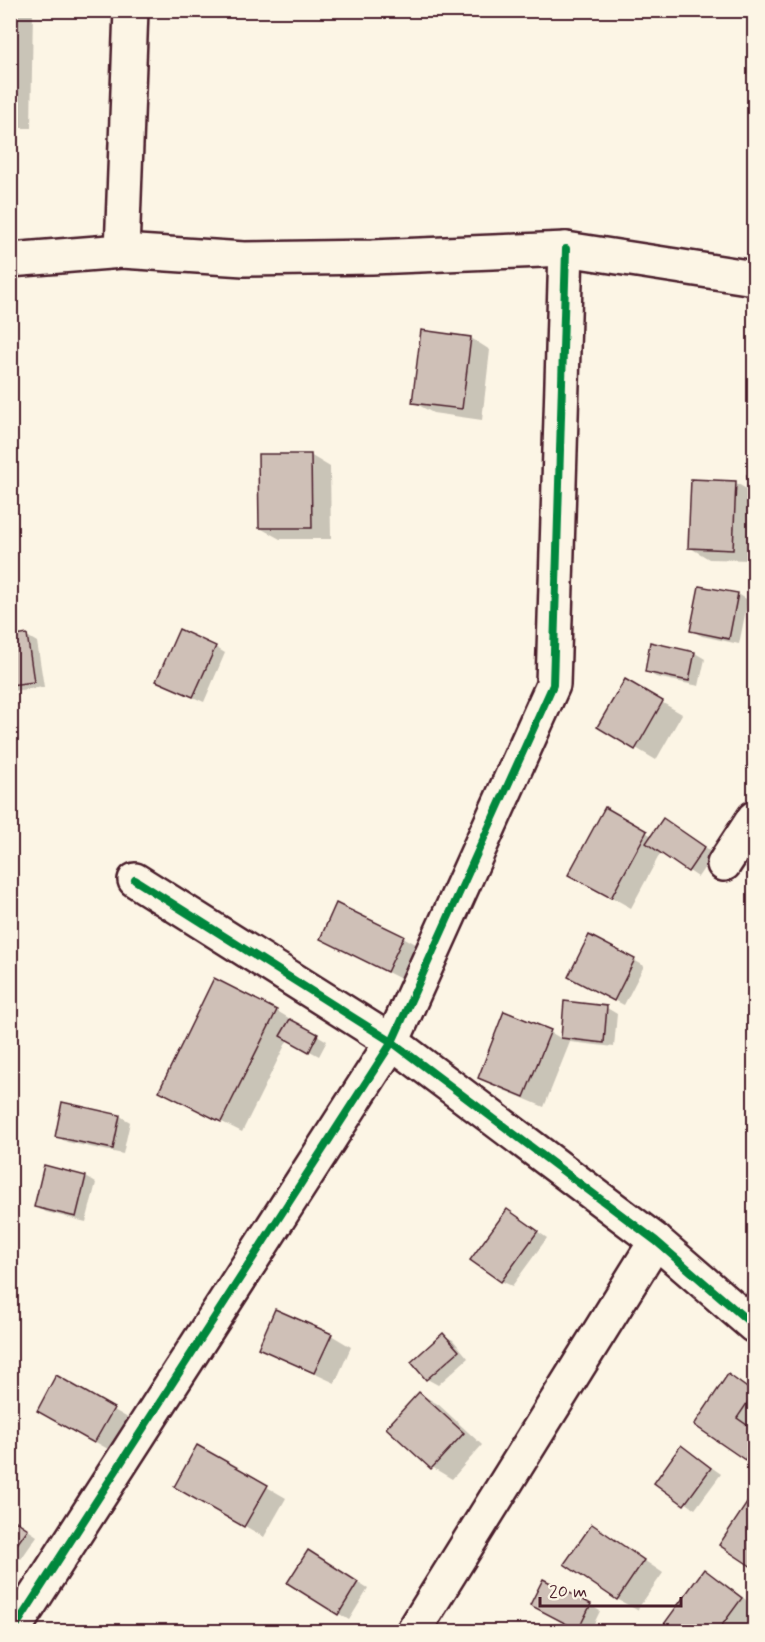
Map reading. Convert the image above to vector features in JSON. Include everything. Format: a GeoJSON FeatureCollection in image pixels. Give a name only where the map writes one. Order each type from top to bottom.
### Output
{"type":"FeatureCollection","features":[{"type":"Feature","properties":{"kind":"street"},"geometry":{"type":"LineString","coordinates":[[122,251],[131,10]]}},
{"type":"Feature","properties":{"kind":"street"},"geometry":{"type":"LineString","coordinates":[[12,1632],[392,1042],[553,685],[566,249]]}},
{"type":"Feature","properties":{"kind":"street"},"geometry":{"type":"LineString","coordinates":[[10,260],[122,251],[244,259],[566,249],[754,278]]}},
{"type":"Feature","properties":{"kind":"street"},"geometry":{"type":"LineString","coordinates":[[723,864],[754,818]]}},
{"type":"Feature","properties":{"kind":"street"},"geometry":{"type":"LineString","coordinates":[[135,880],[392,1042],[656,1241],[754,1326]]}},
{"type":"Feature","properties":{"kind":"street"},"geometry":{"type":"LineString","coordinates":[[413,1632],[656,1241]]}},
{"type":"Feature","properties":{"kind":"building"},"geometry":{"type":"Polygon","coordinates":[[[421,330],[471,337],[462,409],[412,403],[421,330]]]}},
{"type":"Feature","properties":{"kind":"building"},"geometry":{"type":"Polygon","coordinates":[[[258,454],[311,454],[312,528],[259,528],[258,454]]]}},
{"type":"Feature","properties":{"kind":"building"},"geometry":{"type":"Polygon","coordinates":[[[754,474],[754,543],[747,475],[754,474]]]}},
{"type":"Feature","properties":{"kind":"building"},"geometry":{"type":"Polygon","coordinates":[[[691,479],[736,481],[733,550],[688,548],[691,479]]]}},
{"type":"Feature","properties":{"kind":"building"},"geometry":{"type":"Polygon","coordinates":[[[699,586],[738,593],[729,639],[690,631],[699,586]]]}},
{"type":"Feature","properties":{"kind":"building"},"geometry":{"type":"Polygon","coordinates":[[[179,629],[216,646],[193,697],[156,681],[179,629]]]}},
{"type":"Feature","properties":{"kind":"building"},"geometry":{"type":"Polygon","coordinates":[[[27,634],[34,682],[10,685],[10,637],[27,634]]]}},
{"type":"Feature","properties":{"kind":"building"},"geometry":{"type":"Polygon","coordinates":[[[650,642],[695,652],[689,681],[645,672],[650,642]]]}},
{"type":"Feature","properties":{"kind":"building"},"geometry":{"type":"Polygon","coordinates":[[[625,679],[663,701],[635,750],[597,727],[625,679]]]}},
{"type":"Feature","properties":{"kind":"building"},"geometry":{"type":"Polygon","coordinates":[[[605,807],[647,831],[611,898],[568,875],[605,807]]]}},
{"type":"Feature","properties":{"kind":"building"},"geometry":{"type":"Polygon","coordinates":[[[663,818],[705,847],[688,872],[646,843],[663,818]]]}},
{"type":"Feature","properties":{"kind":"building"},"geometry":{"type":"Polygon","coordinates":[[[336,903],[404,936],[387,972],[320,939],[336,903]]]}},
{"type":"Feature","properties":{"kind":"building"},"geometry":{"type":"Polygon","coordinates":[[[589,935],[635,959],[614,1001],[568,977],[589,935]]]}},
{"type":"Feature","properties":{"kind":"building"},"geometry":{"type":"Polygon","coordinates":[[[214,978],[277,1010],[221,1122],[159,1091],[214,978]]]}},
{"type":"Feature","properties":{"kind":"building"},"geometry":{"type":"Polygon","coordinates":[[[564,1001],[607,1006],[604,1043],[561,1038],[564,1001]]]}},
{"type":"Feature","properties":{"kind":"building"},"geometry":{"type":"Polygon","coordinates":[[[504,1011],[551,1030],[524,1097],[478,1078],[504,1011]]]}},
{"type":"Feature","properties":{"kind":"building"},"geometry":{"type":"Polygon","coordinates":[[[290,1019],[318,1034],[309,1052],[280,1036],[290,1019]]]}},
{"type":"Feature","properties":{"kind":"building"},"geometry":{"type":"Polygon","coordinates":[[[62,1102],[120,1115],[113,1149],[55,1137],[62,1102]]]}},
{"type":"Feature","properties":{"kind":"building"},"geometry":{"type":"Polygon","coordinates":[[[44,1165],[86,1176],[76,1217],[34,1207],[44,1165]]]}},
{"type":"Feature","properties":{"kind":"building"},"geometry":{"type":"Polygon","coordinates":[[[507,1209],[538,1231],[501,1282],[470,1260],[507,1209]]]}},
{"type":"Feature","properties":{"kind":"building"},"geometry":{"type":"Polygon","coordinates":[[[275,1309],[332,1334],[314,1373],[258,1348],[275,1309]]]}},
{"type":"Feature","properties":{"kind":"building"},"geometry":{"type":"Polygon","coordinates":[[[443,1333],[459,1351],[426,1380],[411,1362],[443,1333]]]}},
{"type":"Feature","properties":{"kind":"building"},"geometry":{"type":"Polygon","coordinates":[[[728,1374],[754,1393],[737,1418],[754,1430],[754,1445],[745,1460],[694,1425],[728,1374]]]}},
{"type":"Feature","properties":{"kind":"building"},"geometry":{"type":"Polygon","coordinates":[[[56,1375],[114,1408],[94,1443],[37,1411],[56,1375]]]}},
{"type":"Feature","properties":{"kind":"building"},"geometry":{"type":"Polygon","coordinates":[[[419,1392],[464,1433],[431,1469],[386,1428],[419,1392]]]}},
{"type":"Feature","properties":{"kind":"building"},"geometry":{"type":"Polygon","coordinates":[[[197,1445],[268,1485],[244,1527],[174,1487],[197,1445]]]}},
{"type":"Feature","properties":{"kind":"building"},"geometry":{"type":"Polygon","coordinates":[[[681,1445],[711,1468],[684,1505],[654,1483],[681,1445]]]}},
{"type":"Feature","properties":{"kind":"building"},"geometry":{"type":"Polygon","coordinates":[[[747,1503],[754,1508],[754,1563],[752,1567],[719,1545],[747,1503]]]}},
{"type":"Feature","properties":{"kind":"building"},"geometry":{"type":"Polygon","coordinates":[[[10,1517],[28,1529],[10,1554],[10,1517]]]}},
{"type":"Feature","properties":{"kind":"building"},"geometry":{"type":"Polygon","coordinates":[[[592,1524],[644,1560],[617,1600],[564,1564],[592,1524]]]}},
{"type":"Feature","properties":{"kind":"building"},"geometry":{"type":"Polygon","coordinates":[[[308,1550],[358,1582],[338,1615],[287,1583],[308,1550]]]}},
{"type":"Feature","properties":{"kind":"building"},"geometry":{"type":"Polygon","coordinates":[[[704,1569],[742,1598],[717,1632],[674,1632],[664,1624],[704,1569]]]}},
{"type":"Feature","properties":{"kind":"building"},"geometry":{"type":"Polygon","coordinates":[[[543,1579],[591,1604],[578,1630],[530,1605],[543,1579]]]}},
{"type":"Feature","properties":{"kind":"cycle path"},"geometry":{"type":"LineString","coordinates":[[12,1632],[392,1042],[553,685],[566,249]]}},
{"type":"Feature","properties":{"kind":"cycle path"},"geometry":{"type":"LineString","coordinates":[[135,880],[392,1042],[656,1241],[754,1326]]}}]}
